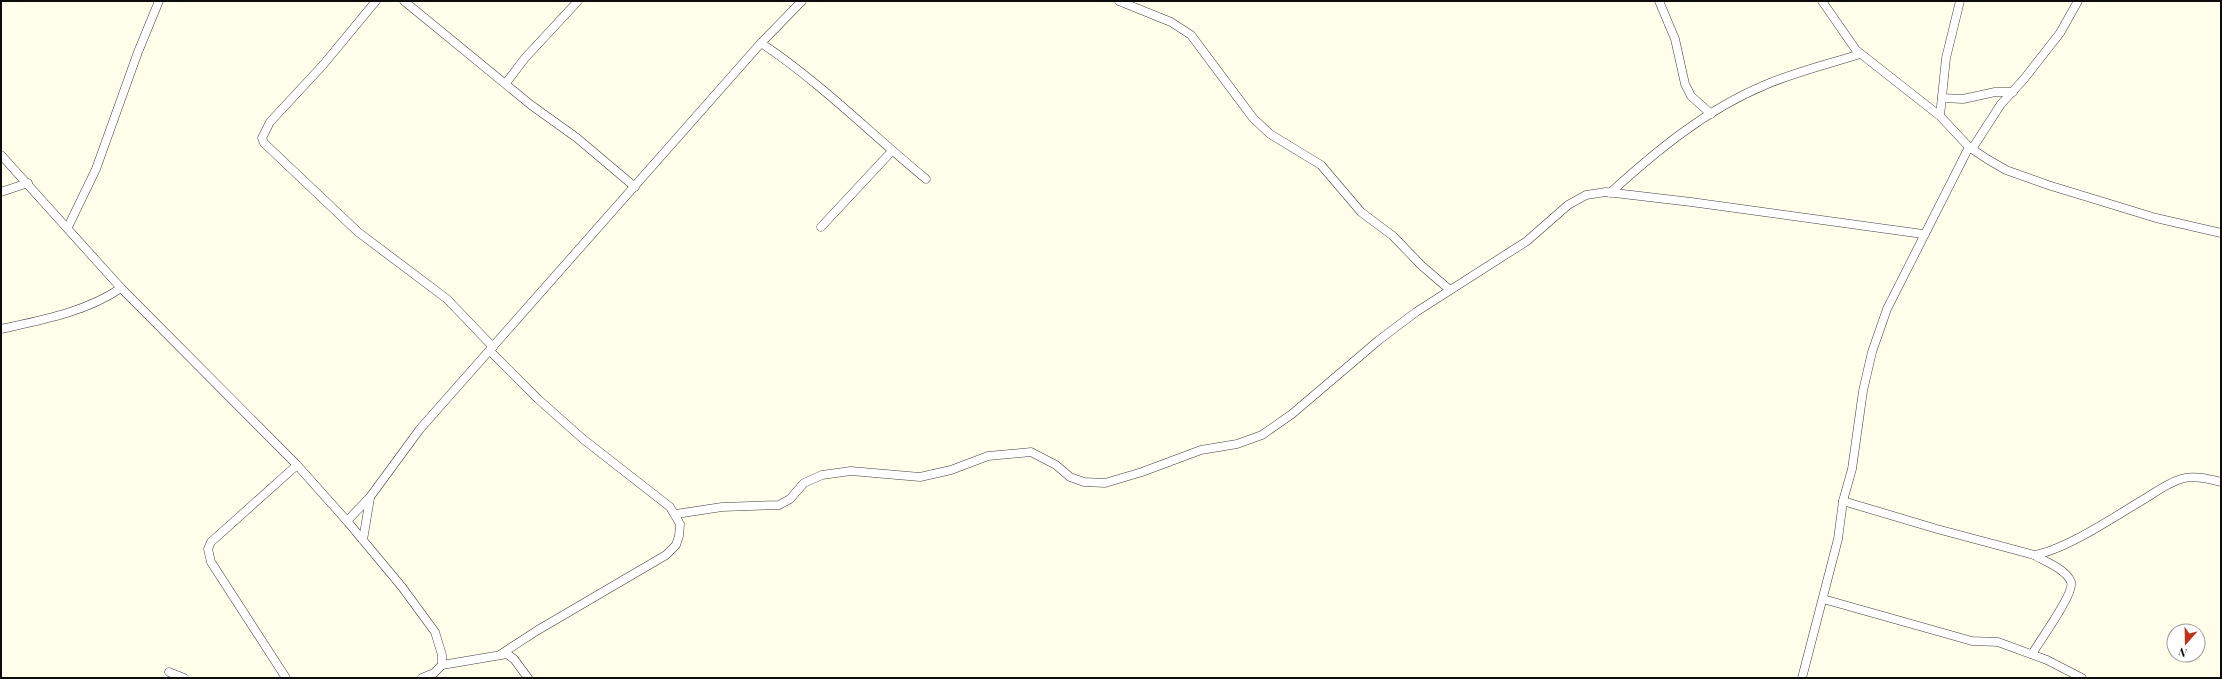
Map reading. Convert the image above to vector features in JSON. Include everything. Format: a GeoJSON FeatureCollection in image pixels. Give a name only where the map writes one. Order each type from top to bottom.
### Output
{"type":"FeatureCollection","features":[{"type":"Feature","properties":{"kind":"street"},"geometry":{"type":"LineString","coordinates":[[68,227],[96,169],[127,80],[159,1]]}},
{"type":"Feature","properties":{"kind":"street"},"geometry":{"type":"LineString","coordinates":[[376,1],[323,65],[270,122],[262,138],[264,143],[358,232],[446,299],[538,399],[638,484],[670,507],[676,514],[680,524],[680,536],[676,544],[666,555],[538,630],[501,654]]}},
{"type":"Feature","properties":{"kind":"street"},"geometry":{"type":"LineString","coordinates":[[404,1],[531,105],[577,138],[635,187]]}},
{"type":"Feature","properties":{"kind":"street"},"geometry":{"type":"LineString","coordinates":[[506,83],[525,58],[578,1]]}},
{"type":"Feature","properties":{"kind":"street"},"geometry":{"type":"LineString","coordinates":[[347,521],[370,497],[420,429],[761,43],[802,1]]}},
{"type":"Feature","properties":{"kind":"street"},"geometry":{"type":"LineString","coordinates":[[1119,1],[1171,22],[1191,35],[1253,118],[1270,134],[1321,165],[1362,212],[1393,236],[1422,266],[1450,290]]}},
{"type":"Feature","properties":{"kind":"street"},"geometry":{"type":"LineString","coordinates":[[1659,1],[1677,46],[1685,84],[1691,96],[1711,114]]}},
{"type":"Feature","properties":{"kind":"street"},"geometry":{"type":"LineString","coordinates":[[1822,1],[1836,23],[1860,54],[1940,116],[1970,148],[2006,170],[2156,218],[2221,233]]}},
{"type":"Feature","properties":{"kind":"street"},"geometry":{"type":"LineString","coordinates":[[1940,116],[1946,58],[1960,1]]}},
{"type":"Feature","properties":{"kind":"street"},"geometry":{"type":"LineString","coordinates":[[1802,678],[1838,539],[1843,501],[1852,469],[1863,391],[1872,352],[1887,310],[1924,234],[1970,148],[2000,104],[2013,92],[2060,33],[2078,1]]}},
{"type":"Feature","properties":{"kind":"street"},"geometry":{"type":"LineString","coordinates":[[761,43],[838,101],[892,151],[926,179]]}},
{"type":"Feature","properties":{"kind":"street"},"geometry":{"type":"LineString","coordinates":[[1610,193],[1665,146],[1711,114],[1763,86],[1860,54]]}},
{"type":"Feature","properties":{"kind":"street"},"geometry":{"type":"LineString","coordinates":[[1942,98],[1963,99],[1995,92],[2013,92]]}},
{"type":"Feature","properties":{"kind":"street"},"geometry":{"type":"LineString","coordinates":[[821,227],[892,151]]}},
{"type":"Feature","properties":{"kind":"street"},"geometry":{"type":"LineString","coordinates":[[1,155],[68,227],[121,288],[296,465],[347,521],[402,587],[435,632],[442,655],[442,665]]}},
{"type":"Feature","properties":{"kind":"street"},"geometry":{"type":"LineString","coordinates":[[1,192],[28,184]]}},
{"type":"Feature","properties":{"kind":"street"},"geometry":{"type":"LineString","coordinates":[[676,514],[722,506],[778,505],[790,498],[804,483],[822,475],[851,471],[920,477],[951,470],[988,456],[1017,453],[1031,452],[1056,465],[1070,477],[1084,482],[1105,483],[1121,479],[1189,454],[1237,444],[1262,435],[1327,386],[1379,340],[1416,312],[1527,241],[1568,205],[1586,196],[1610,193],[1776,212],[1924,234]]}},
{"type":"Feature","properties":{"kind":"street"},"geometry":{"type":"LineString","coordinates":[[1,329],[80,308],[106,299],[121,288]]}},
{"type":"Feature","properties":{"kind":"street"},"geometry":{"type":"LineString","coordinates":[[286,678],[223,583],[211,562],[208,549],[211,542],[296,465]]}},
{"type":"Feature","properties":{"kind":"street"},"geometry":{"type":"LineString","coordinates":[[2034,555],[2048,551],[2078,537],[2164,487],[2182,479],[2204,478],[2221,482]]}},
{"type":"Feature","properties":{"kind":"street"},"geometry":{"type":"LineString","coordinates":[[363,540],[370,497]]}},
{"type":"Feature","properties":{"kind":"street"},"geometry":{"type":"LineString","coordinates":[[1843,501],[1936,529],[2034,555],[2062,571],[2071,582],[2071,587],[2061,611],[2047,629],[2032,654]]}},
{"type":"Feature","properties":{"kind":"street"},"geometry":{"type":"LineString","coordinates":[[1823,599],[1972,641],[1998,642],[2032,654],[2082,678]]}},
{"type":"Feature","properties":{"kind":"street"},"geometry":{"type":"LineString","coordinates":[[422,678],[434,673],[442,665],[507,654],[514,659],[528,678]]}},
{"type":"Feature","properties":{"kind":"street"},"geometry":{"type":"LineString","coordinates":[[169,672],[184,678]]}}]}
